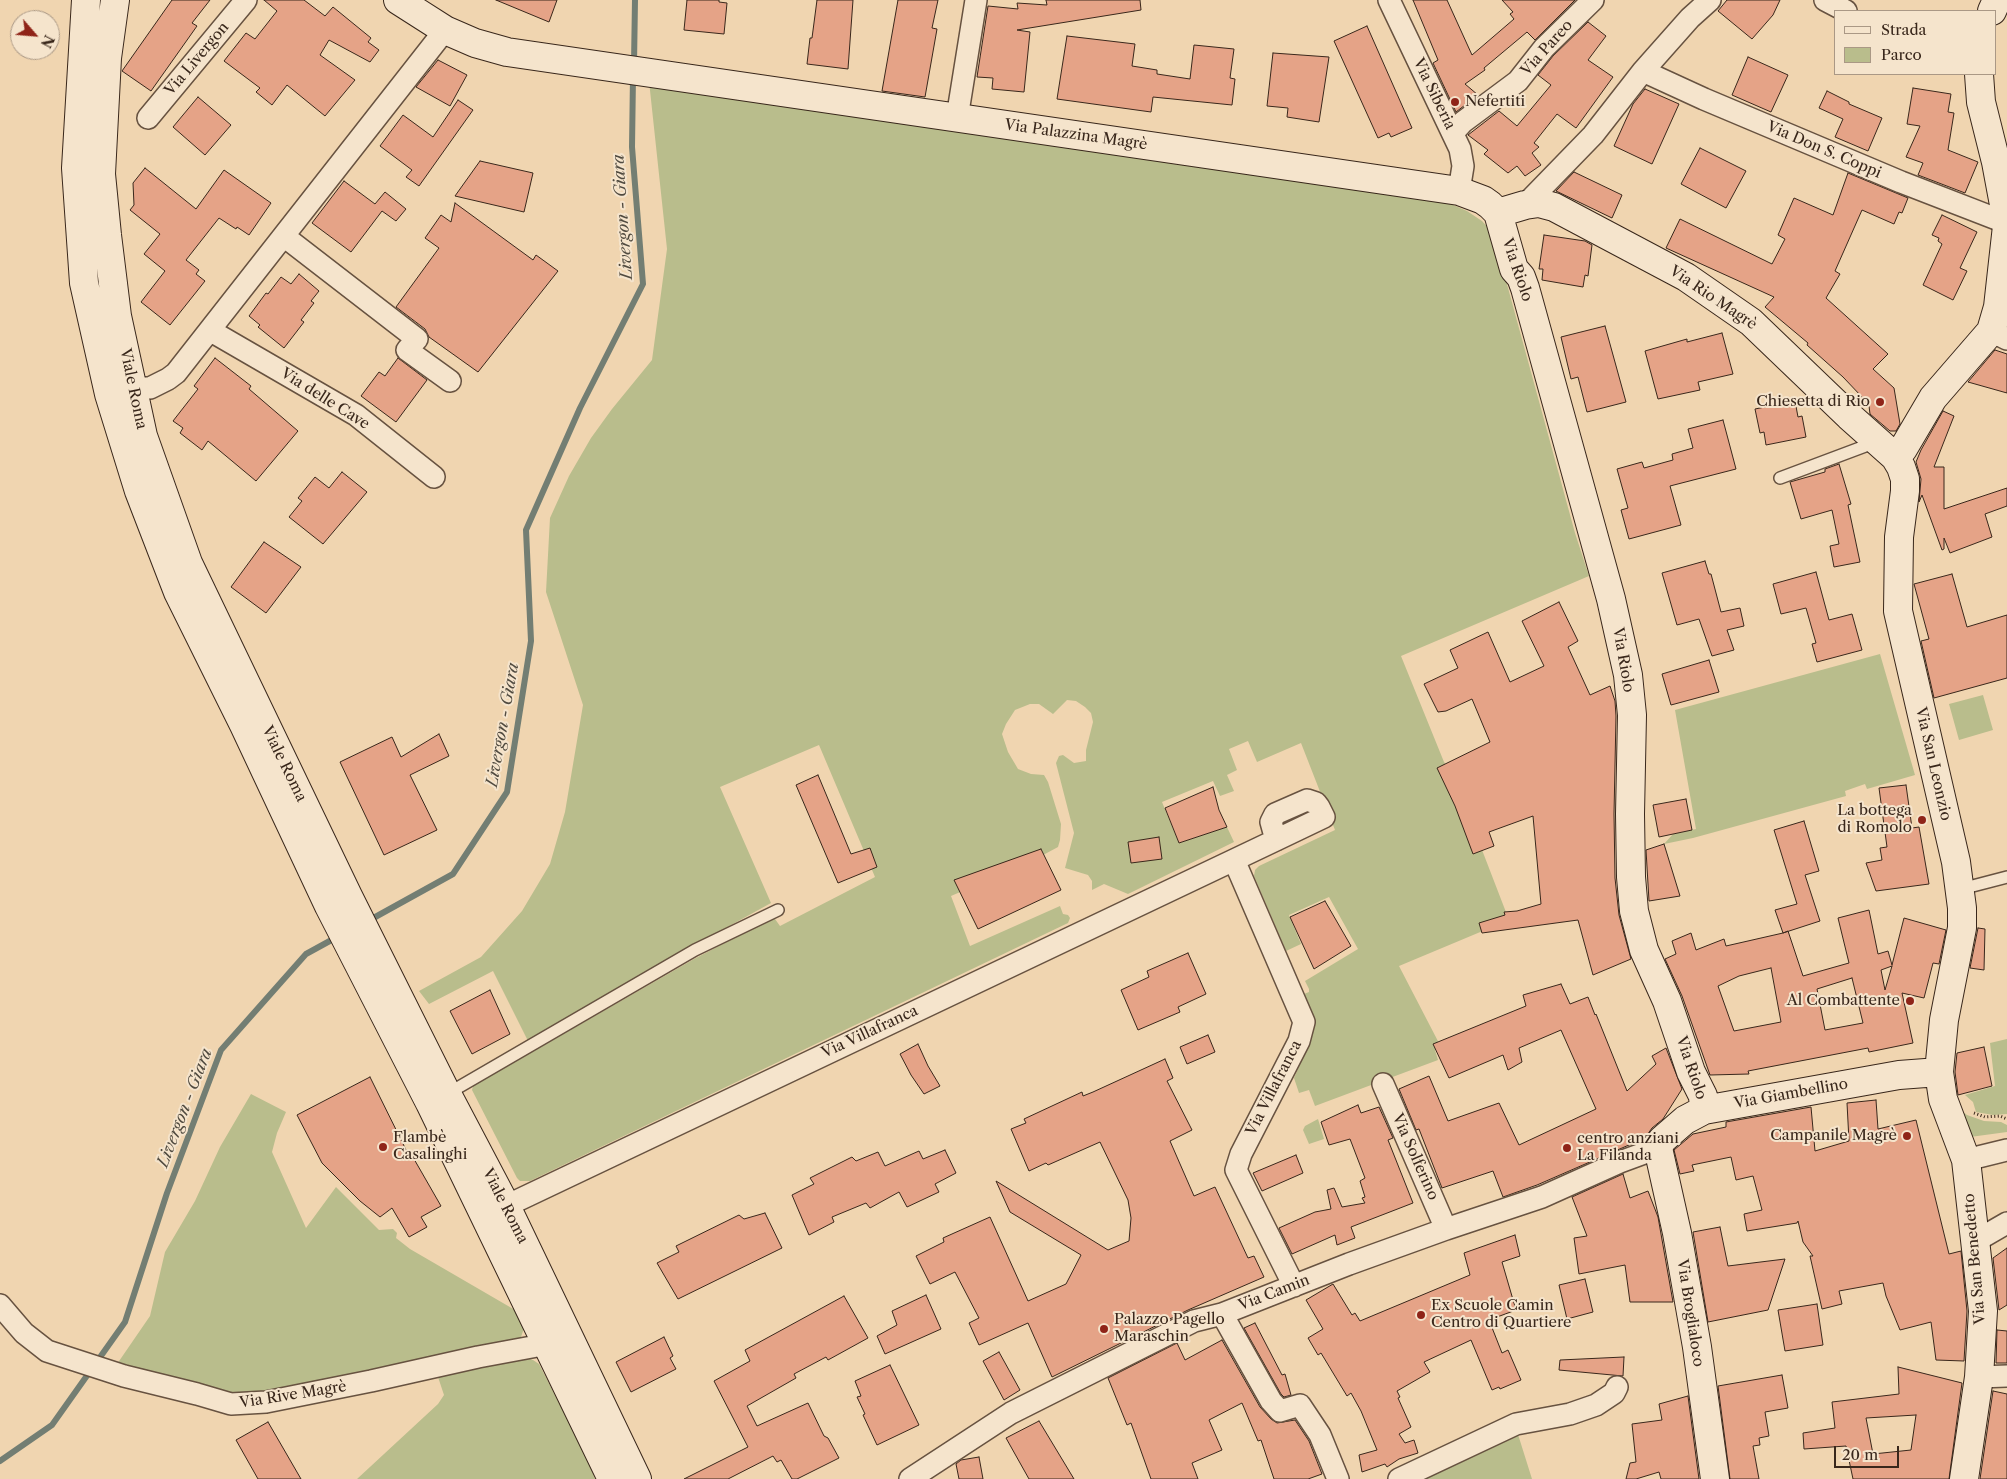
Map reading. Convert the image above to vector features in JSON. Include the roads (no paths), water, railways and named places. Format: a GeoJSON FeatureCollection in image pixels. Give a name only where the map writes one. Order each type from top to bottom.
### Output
{"type":"FeatureCollection","features":[{"type":"Feature","properties":{"kind":"street","name":"Viale Roma"},"geometry":{"type":"LineString","coordinates":[[86,0],[76,168],[84,283],[109,394],[139,491],[178,592],[281,780]]}},
{"type":"Feature","properties":{"kind":"street","name":"Viale Roma"},"geometry":{"type":"LineString","coordinates":[[116,0],[107,58],[101,174],[106,235],[117,316],[143,436],[188,563],[281,780],[339,901],[496,1211],[557,1340],[612,1479]]}},
{"type":"Feature","properties":{"kind":"street","name":"Via Livergon"},"geometry":{"type":"LineString","coordinates":[[148,118],[246,0]]}},
{"type":"Feature","properties":{"kind":"street","name":"Via Palazzina Magrè"},"geometry":{"type":"LineString","coordinates":[[398,0],[445,30],[475,43],[507,52],[648,71],[1459,191],[1483,200],[1498,214]]}},
{"type":"Feature","properties":{"kind":"street"},"geometry":{"type":"LineString","coordinates":[[957,118],[976,0]]}},
{"type":"Feature","properties":{"kind":"street","name":"Via Siberia"},"geometry":{"type":"LineString","coordinates":[[1389,0],[1460,149],[1463,166],[1459,191]]}},
{"type":"Feature","properties":{"kind":"street","name":"Via Pareo"},"geometry":{"type":"LineString","coordinates":[[1453,133],[1463,122],[1518,81],[1544,48],[1593,0]]}},
{"type":"Feature","properties":{"kind":"street","name":"Via Rio Magrè"},"geometry":{"type":"LineString","coordinates":[[1525,205],[1593,134],[1643,71],[1690,18],[1710,0]]}},
{"type":"Feature","properties":{"kind":"street"},"geometry":{"type":"LineString","coordinates":[[1826,0],[1844,10]]}},
{"type":"Feature","properties":{"kind":"street"},"geometry":{"type":"LineString","coordinates":[[132,388],[150,388],[176,373],[285,237],[445,30]]}},
{"type":"Feature","properties":{"kind":"street","name":"Via Don S. Coppi"},"geometry":{"type":"LineString","coordinates":[[1643,71],[1704,100],[1901,182],[2007,223]]}},
{"type":"Feature","properties":{"kind":"street"},"geometry":{"type":"LineString","coordinates":[[1886,450],[1903,449],[1933,398],[1999,335],[1998,307],[2007,223],[1996,162],[1981,102],[1979,75]]}},
{"type":"Feature","properties":{"kind":"street","name":"Via Rio Magrè"},"geometry":{"type":"LineString","coordinates":[[1498,214],[1525,205],[1539,203],[1554,207],[1686,277],[1751,322],[1886,450]]}},
{"type":"Feature","properties":{"kind":"street","name":"Via Riolo"},"geometry":{"type":"LineString","coordinates":[[1498,214],[1514,268],[1521,277],[1525,288],[1611,599],[1628,675],[1632,715],[1630,814],[1631,877],[1634,911],[1644,950],[1667,1001],[1691,1072],[1703,1096],[1704,1110]]}},
{"type":"Feature","properties":{"kind":"street"},"geometry":{"type":"LineString","coordinates":[[285,237],[417,338],[407,350],[450,381]]}},
{"type":"Feature","properties":{"kind":"street","name":"Via delle Cave"},"geometry":{"type":"LineString","coordinates":[[211,331],[356,415],[434,477]]}},
{"type":"Feature","properties":{"kind":"street","name":"Via San Leonzio"},"geometry":{"type":"LineString","coordinates":[[1886,450],[1905,479],[1899,537],[1898,611],[1961,889],[1962,928],[1944,1020],[1939,1072]]}},
{"type":"Feature","properties":{"kind":"street","name":"Via Villafranca"},"geometry":{"type":"LineString","coordinates":[[496,1211],[1276,840]]}},
{"type":"Feature","properties":{"kind":"street","name":"Via Villafranca"},"geometry":{"type":"LineString","coordinates":[[1234,860],[1304,1022],[1299,1041],[1240,1154],[1236,1170],[1294,1286]]}},
{"type":"Feature","properties":{"kind":"street","name":"Via Giambellino"},"geometry":{"type":"LineString","coordinates":[[1658,1148],[1662,1140],[1670,1132],[1685,1120],[1704,1110],[1892,1076],[1939,1072]]}},
{"type":"Feature","properties":{"kind":"street","name":"Via San Benedetto"},"geometry":{"type":"LineString","coordinates":[[1939,1072],[1943,1099],[1966,1160],[1983,1311],[1979,1377],[1964,1479]]}},
{"type":"Feature","properties":{"kind":"street","name":"Via Solferino"},"geometry":{"type":"LineString","coordinates":[[1383,1084],[1446,1229]]}},
{"type":"Feature","properties":{"kind":"street","name":"Via Camin"},"geometry":{"type":"LineString","coordinates":[[910,1479],[1011,1414],[1194,1321],[1222,1314],[1349,1264],[1542,1197],[1620,1162],[1658,1148]]}},
{"type":"Feature","properties":{"kind":"street","name":"Via Broglialoco"},"geometry":{"type":"LineString","coordinates":[[1658,1148],[1678,1233],[1716,1479]]}},
{"type":"Feature","properties":{"kind":"street"},"geometry":{"type":"LineString","coordinates":[[1966,1160],[2007,1150]]}},
{"type":"Feature","properties":{"kind":"street"},"geometry":{"type":"LineString","coordinates":[[1974,1242],[2007,1223]]}},
{"type":"Feature","properties":{"kind":"street","name":"Via Rive Magrè"},"geometry":{"type":"LineString","coordinates":[[0,1305],[24,1333],[47,1351],[124,1376],[231,1404],[266,1402],[371,1382],[557,1340]]}},
{"type":"Feature","properties":{"kind":"street"},"geometry":{"type":"LineString","coordinates":[[1222,1314],[1272,1401],[1280,1411],[1300,1405],[1320,1435],[1338,1479]]}},
{"type":"Feature","properties":{"kind":"street","name":"Viale Roma"},"geometry":{"type":"LineString","coordinates":[[557,1340],[637,1479]]}},
{"type":"Feature","properties":{"kind":"street"},"geometry":{"type":"LineString","coordinates":[[1979,1377],[2007,1376]]}},
{"type":"Feature","properties":{"kind":"street"},"geometry":{"type":"LineString","coordinates":[[1399,1479],[1516,1424],[1570,1414],[1596,1405],[1614,1393],[1617,1387]]}},
{"type":"Feature","properties":{"kind":"lane"},"geometry":{"type":"LineString","coordinates":[[1780,478],[1886,450]]}},
{"type":"Feature","properties":{"kind":"lane"},"geometry":{"type":"LineString","coordinates":[[1961,889],[2007,876]]}},
{"type":"Feature","properties":{"kind":"lane"},"geometry":{"type":"LineString","coordinates":[[438,1098],[695,950],[778,910]]}},
{"type":"Feature","properties":{"kind":"waterway","name":"Livergon - Giara"},"geometry":{"type":"LineString","coordinates":[[634,64],[635,0]]}},
{"type":"Feature","properties":{"kind":"waterway","name":"Livergon - Giara"},"geometry":{"type":"LineString","coordinates":[[368,921],[453,874],[507,792],[531,641],[526,530],[580,408],[643,284],[632,147],[633,76]]}},
{"type":"Feature","properties":{"kind":"waterway","name":"Livergon - Giara"},"geometry":{"type":"LineString","coordinates":[[0,1461],[52,1425],[125,1322],[167,1193],[221,1050],[306,954],[337,937]]}},
{"type":"Feature","properties":{"kind":"place","name":"Nefertiti"},"geometry":{"type":"Point","coordinates":[1455,102]}},
{"type":"Feature","properties":{"kind":"place","name":"Chiesetta di Rio"},"geometry":{"type":"Point","coordinates":[1880,402]}},
{"type":"Feature","properties":{"kind":"place","name":"La bottega di Romolo"},"geometry":{"type":"Point","coordinates":[1922,820]}},
{"type":"Feature","properties":{"kind":"place","name":"Al Combattente"},"geometry":{"type":"Point","coordinates":[1910,1001]}},
{"type":"Feature","properties":{"kind":"place","name":"Campanile Magrè"},"geometry":{"type":"Point","coordinates":[1907,1136]}},
{"type":"Feature","properties":{"kind":"place","name":"Flambè Casalinghi"},"geometry":{"type":"Point","coordinates":[383,1147]}},
{"type":"Feature","properties":{"kind":"place","name":"centro anziani La Filanda"},"geometry":{"type":"Point","coordinates":[1567,1148]}},
{"type":"Feature","properties":{"kind":"place","name":"Ex Scuole Camin Centro di Quartiere"},"geometry":{"type":"Point","coordinates":[1421,1315]}},
{"type":"Feature","properties":{"kind":"place","name":"Palazzo Pagello Maraschin"},"geometry":{"type":"Point","coordinates":[1104,1329]}}]}
